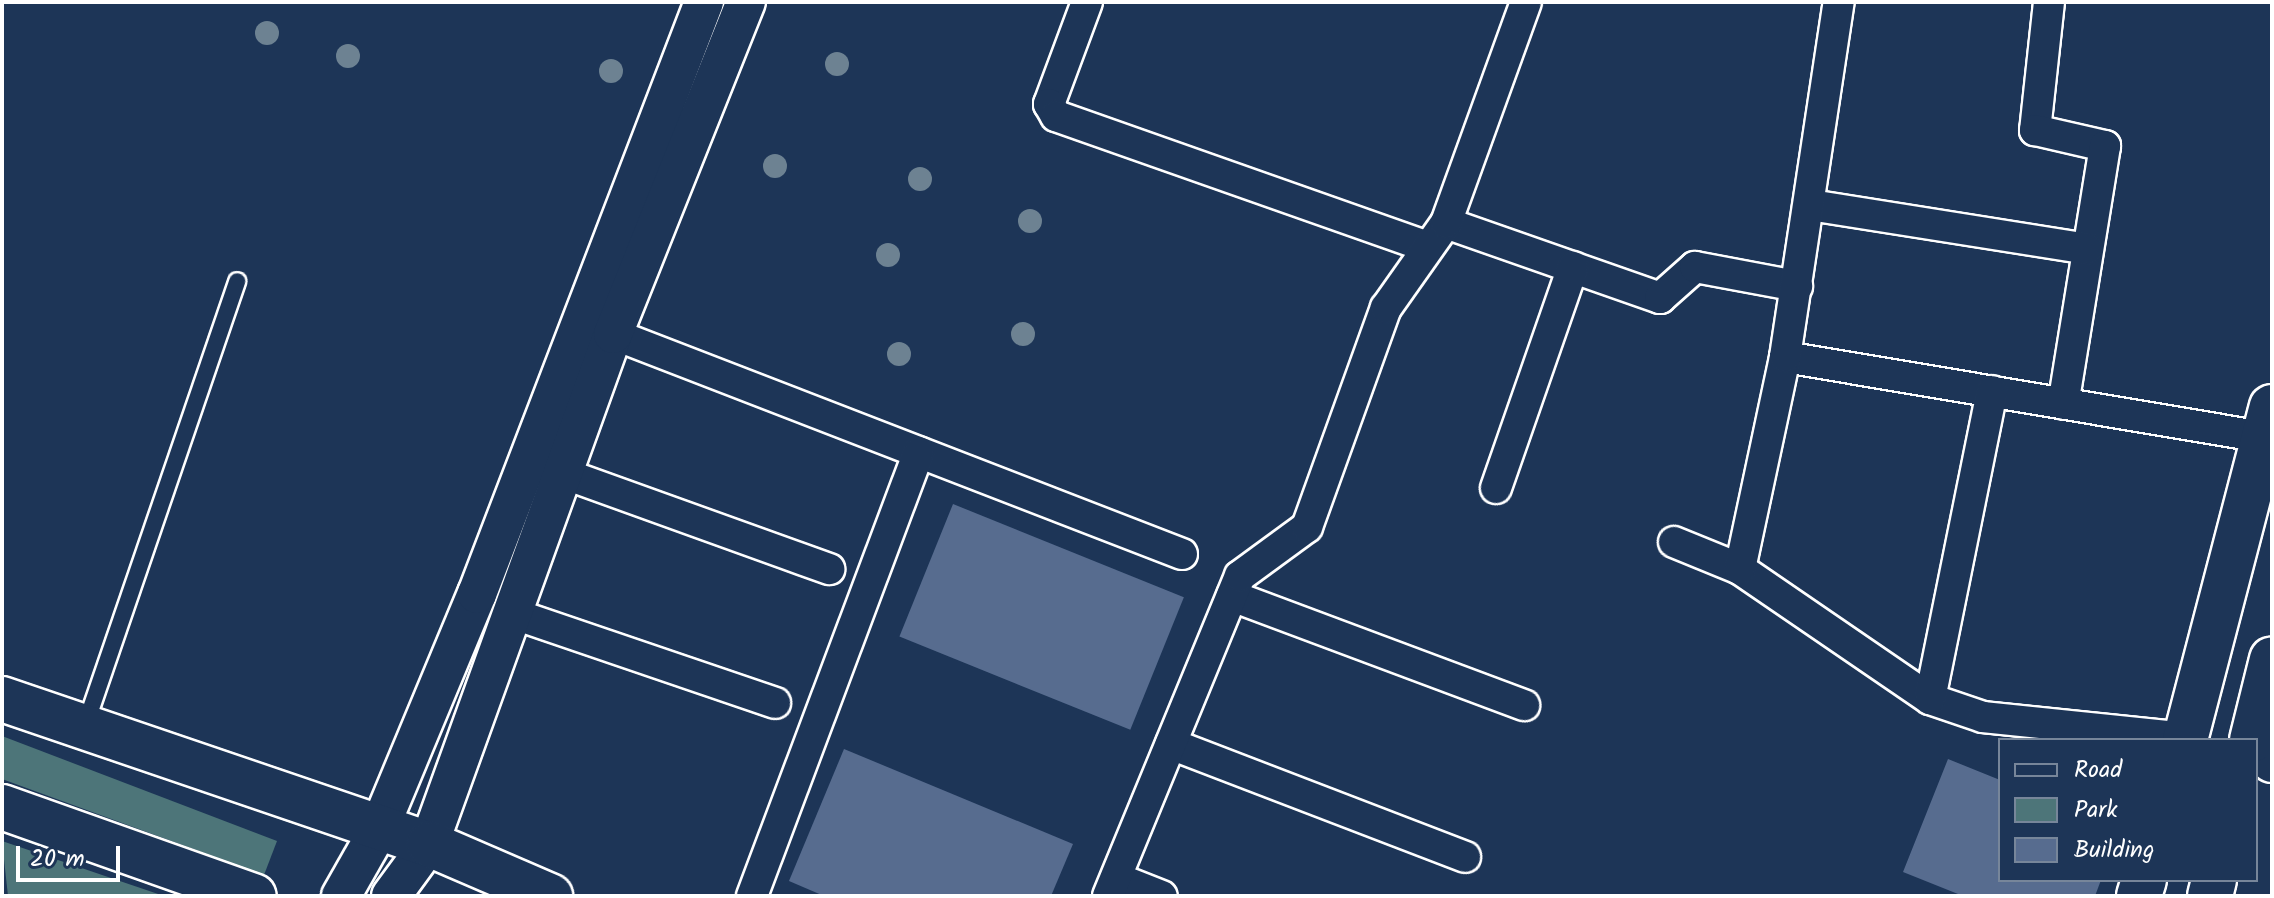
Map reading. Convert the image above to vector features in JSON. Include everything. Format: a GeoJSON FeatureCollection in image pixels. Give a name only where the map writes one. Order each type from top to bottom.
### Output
{"type":"FeatureCollection","features":[{"type":"Feature","properties":{"kind":"main road"},"geometry":{"type":"LineString","coordinates":[[2190,738],[2268,422]]}},
{"type":"Feature","properties":{"kind":"main road"},"geometry":{"type":"LineString","coordinates":[[2252,738],[2272,659]]}},
{"type":"Feature","properties":{"kind":"main road"},"geometry":{"type":"LineString","coordinates":[[2,699],[429,844],[550,896]]}},
{"type":"Feature","properties":{"kind":"main road"},"geometry":{"type":"LineString","coordinates":[[2,807],[254,896]]}},
{"type":"Feature","properties":{"kind":"street"},"geometry":{"type":"LineString","coordinates":[[341,896],[379,829],[704,2]]}},
{"type":"Feature","properties":{"kind":"street"},"geometry":{"type":"LineString","coordinates":[[391,896],[429,844],[613,334],[746,2]]}},
{"type":"Feature","properties":{"kind":"street"},"geometry":{"type":"LineString","coordinates":[[1087,2],[1049,104],[1056,116],[1437,235],[1573,267],[1660,298],[1695,267],[1797,286]]}},
{"type":"Feature","properties":{"kind":"street"},"geometry":{"type":"LineString","coordinates":[[1162,896],[1112,887],[1240,576],[1307,527],[1386,308],[1437,235],[1526,2]]}},
{"type":"Feature","properties":{"kind":"street"},"geometry":{"type":"LineString","coordinates":[[1740,569],[1785,357],[1839,2]]}},
{"type":"Feature","properties":{"kind":"street"},"geometry":{"type":"LineString","coordinates":[[2049,2],[2035,130],[2105,146],[2063,404]]}},
{"type":"Feature","properties":{"kind":"street"},"geometry":{"type":"LineString","coordinates":[[1810,205],[2088,249]]}},
{"type":"Feature","properties":{"kind":"street"},"geometry":{"type":"LineString","coordinates":[[1496,488],[1573,267]]}},
{"type":"Feature","properties":{"kind":"street"},"geometry":{"type":"LineString","coordinates":[[613,334],[1182,554]]}},
{"type":"Feature","properties":{"kind":"street"},"geometry":{"type":"LineString","coordinates":[[1785,357],[2063,404],[2268,422]]}},
{"type":"Feature","properties":{"kind":"street"},"geometry":{"type":"LineString","coordinates":[[1930,699],[1992,391]]}},
{"type":"Feature","properties":{"kind":"street"},"geometry":{"type":"LineString","coordinates":[[752,896],[919,452]]}},
{"type":"Feature","properties":{"kind":"street"},"geometry":{"type":"LineString","coordinates":[[565,474],[829,569]]}},
{"type":"Feature","properties":{"kind":"street"},"geometry":{"type":"LineString","coordinates":[[1674,542],[1740,569],[1930,699],[1983,717],[2181,738]]}},
{"type":"Feature","properties":{"kind":"street"},"geometry":{"type":"LineString","coordinates":[[1232,596],[1524,705]]}},
{"type":"Feature","properties":{"kind":"street"},"geometry":{"type":"LineString","coordinates":[[511,613],[775,703]]}},
{"type":"Feature","properties":{"kind":"street"},"geometry":{"type":"LineString","coordinates":[[1171,744],[1465,857]]}},
{"type":"Feature","properties":{"kind":"lane"},"geometry":{"type":"LineString","coordinates":[[85,727],[237,281]]}},
{"type":"Feature","properties":{"kind":"green space"},"geometry":{"type":"Polygon","coordinates":[[[2,736],[277,841],[264,875],[2,779],[2,736]]]}},
{"type":"Feature","properties":{"kind":"green space"},"geometry":{"type":"Polygon","coordinates":[[[2,841],[164,896],[8,896],[2,841]]]}},
{"type":"Feature","properties":{"kind":"building"},"geometry":{"type":"Polygon","coordinates":[[[953,504],[1184,597],[1130,730],[899,637],[953,504]]]}},
{"type":"Feature","properties":{"kind":"building"},"geometry":{"type":"Polygon","coordinates":[[[844,749],[1073,844],[1051,896],[824,896],[789,881],[844,749]]]}},
{"type":"Feature","properties":{"kind":"building"},"geometry":{"type":"Polygon","coordinates":[[[1948,759],[1998,779],[1998,882],[2100,882],[2095,896],[1963,896],[1903,872],[1948,759]]]}}]}
